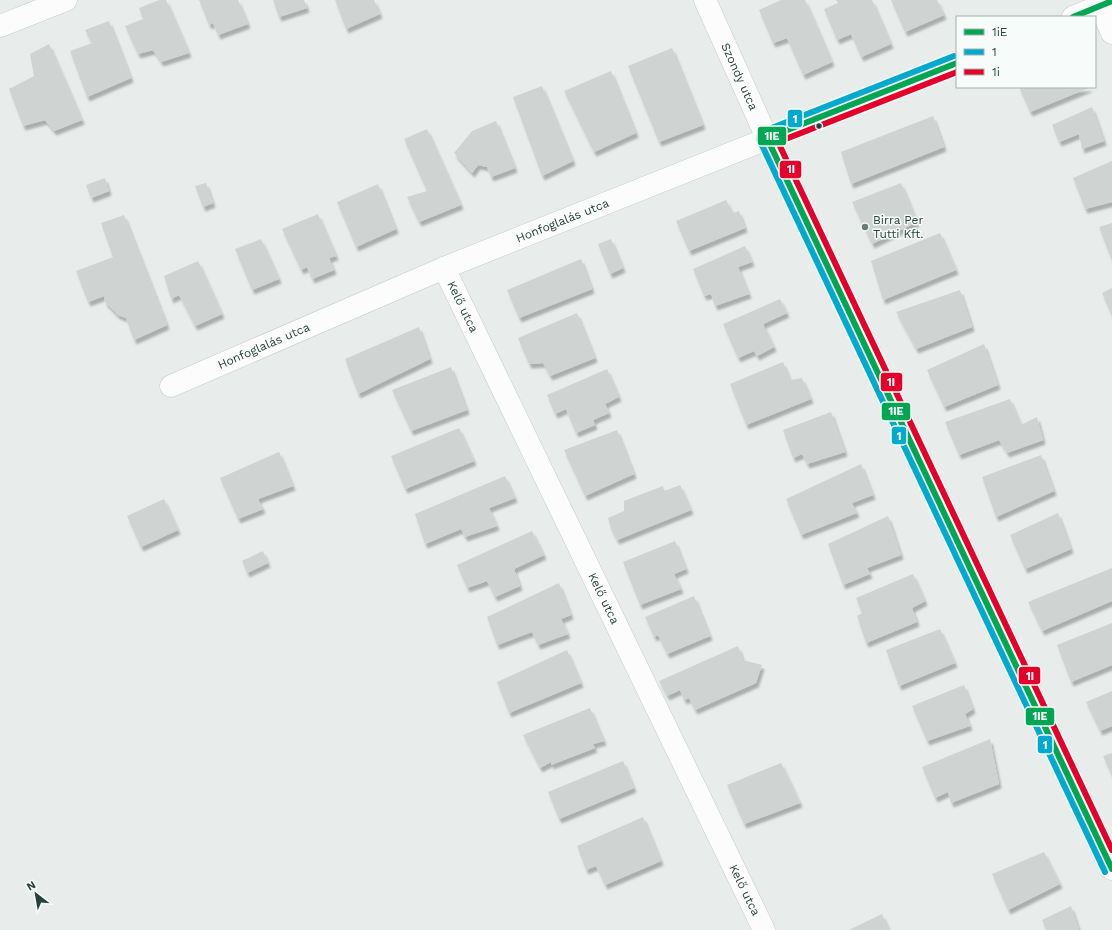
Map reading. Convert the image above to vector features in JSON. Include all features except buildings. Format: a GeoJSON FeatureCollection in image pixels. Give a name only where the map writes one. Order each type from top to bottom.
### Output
{"type":"FeatureCollection","features":[{"type":"Feature","properties":{"kind":"street"},"geometry":{"type":"LineString","coordinates":[[0,26],[66,0]]}},
{"type":"Feature","properties":{"kind":"street","name":"Szondy utca"},"geometry":{"type":"LineString","coordinates":[[705,0],[767,138],[1112,869]]}},
{"type":"Feature","properties":{"kind":"street"},"geometry":{"type":"LineString","coordinates":[[1076,16],[1106,4],[1112,34]]}},
{"type":"Feature","properties":{"kind":"street","name":"Honfoglalás utca"},"geometry":{"type":"LineString","coordinates":[[171,386],[444,268],[956,63]]}},
{"type":"Feature","properties":{"kind":"street","name":"Kelő utca"},"geometry":{"type":"LineString","coordinates":[[444,268],[764,930]]}},
{"type":"Feature","properties":{"kind":"transit line","name":"1iE"},"geometry":{"type":"LineString","coordinates":[[1075,16],[1112,1]]}},
{"type":"Feature","properties":{"kind":"transit line","name":"1"},"geometry":{"type":"LineString","coordinates":[[954,56],[764,131],[760,134],[759,139],[1105,872]]}},
{"type":"Feature","properties":{"kind":"transit line","name":"1iE"},"geometry":{"type":"LineString","coordinates":[[956,63],[767,138],[1112,869]]}},
{"type":"Feature","properties":{"kind":"transit line","name":"1i"},"geometry":{"type":"LineString","coordinates":[[956,72],[778,142],[1112,850]]}},
{"type":"Feature","properties":{"kind":"place","name":"Birra Per Tutti Kft."},"geometry":{"type":"Point","coordinates":[865,227]}}]}
